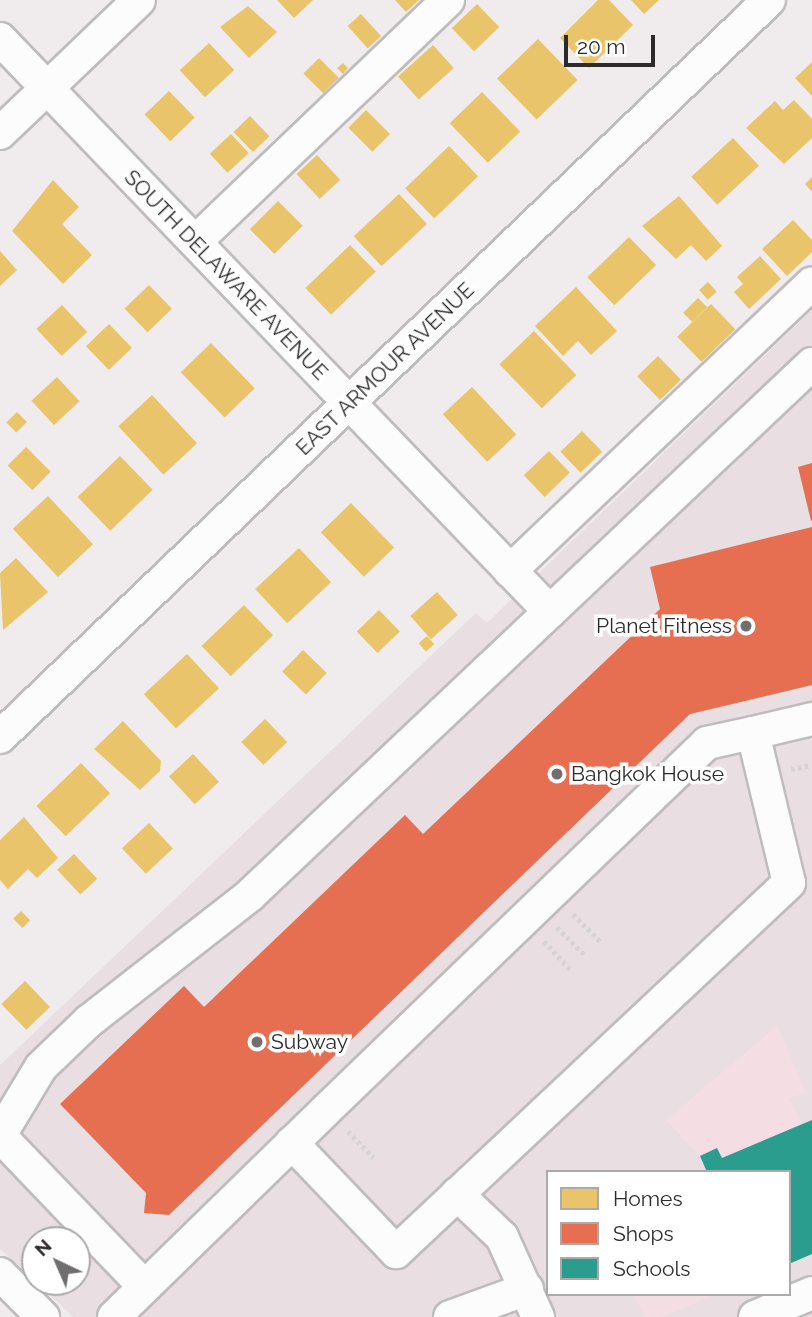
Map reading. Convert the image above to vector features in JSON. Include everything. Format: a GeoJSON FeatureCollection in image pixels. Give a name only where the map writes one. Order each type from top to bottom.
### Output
{"type":"FeatureCollection","features":[{"type":"Feature","properties":{"kind":"street"},"geometry":{"type":"LineString","coordinates":[[0,133],[139,0]]}},
{"type":"Feature","properties":{"kind":"street"},"geometry":{"type":"LineString","coordinates":[[195,242],[448,0]]}},
{"type":"Feature","properties":{"kind":"street","name":"EAST ARMOUR AVENUE"},"geometry":{"type":"LineString","coordinates":[[0,737],[769,0]]}},
{"type":"Feature","properties":{"kind":"street","name":"SOUTH DELAWARE AVENUE"},"geometry":{"type":"LineString","coordinates":[[0,39],[550,612]]}},
{"type":"Feature","properties":{"kind":"street"},"geometry":{"type":"LineString","coordinates":[[510,571],[812,283]]}},
{"type":"Feature","properties":{"kind":"street"},"geometry":{"type":"LineString","coordinates":[[145,1287],[0,1135],[41,1067],[89,1021],[250,895],[812,364]]}},
{"type":"Feature","properties":{"kind":"street"},"geometry":{"type":"LineString","coordinates":[[114,1317],[707,743],[812,719]]}},
{"type":"Feature","properties":{"kind":"street"},"geometry":{"type":"LineString","coordinates":[[292,1143],[396,1252],[789,883],[753,733]]}},
{"type":"Feature","properties":{"kind":"street"},"geometry":{"type":"LineString","coordinates":[[450,1317],[532,1303],[502,1237],[457,1194]]}},
{"type":"Feature","properties":{"kind":"street"},"geometry":{"type":"LineString","coordinates":[[0,1274],[43,1317]]}},
{"type":"Feature","properties":{"kind":"street"},"geometry":{"type":"LineString","coordinates":[[755,1317],[812,1293]]}},
{"type":"Feature","properties":{"kind":"path"},"geometry":{"type":"LineString","coordinates":[[570,910],[601,942]]}},
{"type":"Feature","properties":{"kind":"path"},"geometry":{"type":"LineString","coordinates":[[549,919],[586,956]]}},
{"type":"Feature","properties":{"kind":"path"},"geometry":{"type":"LineString","coordinates":[[541,938],[571,970]]}},
{"type":"Feature","properties":{"kind":"path"},"geometry":{"type":"LineString","coordinates":[[339,1123],[374,1158]]}},
{"type":"Feature","properties":{"kind":"shaded area"},"geometry":{"type":"Polygon","coordinates":[[[812,310],[812,1317],[73,1317],[51,1296],[91,1296],[91,1226],[21,1226],[21,1268],[0,1249],[0,1065],[476,613],[487,623],[812,310]]]}},
{"type":"Feature","properties":{"kind":"shaded area"},"geometry":{"type":"Polygon","coordinates":[[[777,1026],[806,1092],[789,1099],[802,1124],[722,1158],[717,1148],[700,1156],[666,1120],[777,1026]]]}},
{"type":"Feature","properties":{"kind":"shaded area"},"geometry":{"type":"Polygon","coordinates":[[[634,1296],[711,1296],[662,1317],[645,1317],[634,1296]]]}},
{"type":"Feature","properties":{"kind":"building: Homes"},"geometry":{"type":"Polygon","coordinates":[[[277,0],[313,0],[294,18],[277,0]]]}},
{"type":"Feature","properties":{"kind":"building: Homes"},"geometry":{"type":"Polygon","coordinates":[[[395,0],[419,0],[406,12],[395,0]]]}},
{"type":"Feature","properties":{"kind":"building: Homes"},"geometry":{"type":"Polygon","coordinates":[[[598,0],[609,0],[633,25],[589,68],[560,38],[598,0]]]}},
{"type":"Feature","properties":{"kind":"building: Homes"},"geometry":{"type":"Polygon","coordinates":[[[631,0],[659,0],[644,14],[631,0]]]}},
{"type":"Feature","properties":{"kind":"building: Homes"},"geometry":{"type":"Polygon","coordinates":[[[477,4],[499,27],[474,51],[452,28],[477,4]]]}},
{"type":"Feature","properties":{"kind":"building: Homes"},"geometry":{"type":"Polygon","coordinates":[[[248,6],[277,32],[249,58],[220,27],[248,6]]]}},
{"type":"Feature","properties":{"kind":"building: Homes"},"geometry":{"type":"Polygon","coordinates":[[[361,14],[381,36],[368,48],[348,26],[361,14]]]}},
{"type":"Feature","properties":{"kind":"building: Homes"},"geometry":{"type":"Polygon","coordinates":[[[538,39],[578,80],[537,120],[497,79],[538,39]]]}},
{"type":"Feature","properties":{"kind":"building: Homes"},"geometry":{"type":"Polygon","coordinates":[[[209,43],[234,70],[205,97],[180,70],[209,43]]]}},
{"type":"Feature","properties":{"kind":"building: Homes"},"geometry":{"type":"Polygon","coordinates":[[[433,45],[454,68],[419,99],[398,76],[433,45]]]}},
{"type":"Feature","properties":{"kind":"building: Homes"},"geometry":{"type":"Polygon","coordinates":[[[319,58],[339,78],[323,93],[303,74],[319,58]]]}},
{"type":"Feature","properties":{"kind":"building: Homes"},"geometry":{"type":"Polygon","coordinates":[[[812,62],[812,96],[795,78],[812,62]]]}},
{"type":"Feature","properties":{"kind":"building: Homes"},"geometry":{"type":"Polygon","coordinates":[[[343,63],[348,68],[343,74],[337,68],[343,63]]]}},
{"type":"Feature","properties":{"kind":"building: Homes"},"geometry":{"type":"Polygon","coordinates":[[[169,91],[195,118],[170,141],[145,115],[169,91]]]}},
{"type":"Feature","properties":{"kind":"building: Homes"},"geometry":{"type":"Polygon","coordinates":[[[482,92],[520,132],[488,163],[450,123],[482,92]]]}},
{"type":"Feature","properties":{"kind":"building: Homes"},"geometry":{"type":"Polygon","coordinates":[[[794,100],[812,119],[812,138],[784,164],[746,128],[775,101],[783,110],[794,100]]]}},
{"type":"Feature","properties":{"kind":"building: Homes"},"geometry":{"type":"Polygon","coordinates":[[[366,110],[390,134],[372,152],[348,128],[366,110]]]}},
{"type":"Feature","properties":{"kind":"building: Homes"},"geometry":{"type":"Polygon","coordinates":[[[250,116],[269,136],[253,152],[233,132],[250,116]]]}},
{"type":"Feature","properties":{"kind":"building: Homes"},"geometry":{"type":"Polygon","coordinates":[[[231,134],[249,153],[228,173],[210,154],[231,134]]]}},
{"type":"Feature","properties":{"kind":"building: Homes"},"geometry":{"type":"Polygon","coordinates":[[[733,138],[759,166],[717,205],[691,177],[733,138]]]}},
{"type":"Feature","properties":{"kind":"building: Homes"},"geometry":{"type":"Polygon","coordinates":[[[449,146],[478,176],[434,219],[405,188],[449,146]]]}},
{"type":"Feature","properties":{"kind":"building: Homes"},"geometry":{"type":"Polygon","coordinates":[[[317,155],[340,180],[320,199],[297,174],[317,155]]]}},
{"type":"Feature","properties":{"kind":"building: Homes"},"geometry":{"type":"Polygon","coordinates":[[[812,177],[812,192],[805,184],[812,177]]]}},
{"type":"Feature","properties":{"kind":"building: Homes"},"geometry":{"type":"Polygon","coordinates":[[[53,180],[79,207],[62,224],[92,255],[63,284],[12,231],[53,180]]]}},
{"type":"Feature","properties":{"kind":"building: Homes"},"geometry":{"type":"Polygon","coordinates":[[[399,194],[427,224],[382,266],[354,236],[399,194]]]}},
{"type":"Feature","properties":{"kind":"building: Homes"},"geometry":{"type":"Polygon","coordinates":[[[679,196],[722,246],[706,261],[691,245],[676,259],[642,226],[679,196]]]}},
{"type":"Feature","properties":{"kind":"building: Homes"},"geometry":{"type":"Polygon","coordinates":[[[278,201],[303,226],[274,254],[250,229],[278,201]]]}},
{"type":"Feature","properties":{"kind":"building: Homes"},"geometry":{"type":"Polygon","coordinates":[[[793,220],[812,240],[812,252],[787,276],[762,249],[793,220]]]}},
{"type":"Feature","properties":{"kind":"building: Homes"},"geometry":{"type":"Polygon","coordinates":[[[629,237],[656,265],[614,305],[587,277],[629,237]]]}},
{"type":"Feature","properties":{"kind":"building: Homes"},"geometry":{"type":"Polygon","coordinates":[[[350,245],[376,272],[331,315],[305,288],[350,245]]]}},
{"type":"Feature","properties":{"kind":"building: Homes"},"geometry":{"type":"Polygon","coordinates":[[[0,251],[17,270],[0,286],[0,251]]]}},
{"type":"Feature","properties":{"kind":"building: Homes"},"geometry":{"type":"Polygon","coordinates":[[[760,256],[781,279],[749,309],[734,292],[743,284],[737,277],[760,256]]]}},
{"type":"Feature","properties":{"kind":"building: Homes"},"geometry":{"type":"Polygon","coordinates":[[[708,282],[717,292],[708,300],[699,290],[708,282]]]}},
{"type":"Feature","properties":{"kind":"building: Homes"},"geometry":{"type":"Polygon","coordinates":[[[149,285],[172,309],[147,332],[125,309],[149,285]]]}},
{"type":"Feature","properties":{"kind":"building: Homes"},"geometry":{"type":"Polygon","coordinates":[[[576,287],[617,331],[591,355],[578,341],[563,356],[535,326],[576,287]]]}},
{"type":"Feature","properties":{"kind":"building: Homes"},"geometry":{"type":"Polygon","coordinates":[[[698,298],[707,307],[692,322],[683,313],[698,298]]]}},
{"type":"Feature","properties":{"kind":"building: Homes"},"geometry":{"type":"Polygon","coordinates":[[[711,304],[735,329],[702,362],[677,337],[711,304]]]}},
{"type":"Feature","properties":{"kind":"building: Homes"},"geometry":{"type":"Polygon","coordinates":[[[62,305],[87,332],[62,356],[36,329],[62,305]]]}},
{"type":"Feature","properties":{"kind":"building: Homes"},"geometry":{"type":"Polygon","coordinates":[[[109,324],[132,348],[109,370],[86,346],[109,324]]]}},
{"type":"Feature","properties":{"kind":"building: Homes"},"geometry":{"type":"Polygon","coordinates":[[[534,331],[576,375],[542,408],[499,364],[534,331]]]}},
{"type":"Feature","properties":{"kind":"building: Homes"},"geometry":{"type":"Polygon","coordinates":[[[211,343],[255,388],[225,417],[181,372],[211,343]]]}},
{"type":"Feature","properties":{"kind":"building: Homes"},"geometry":{"type":"Polygon","coordinates":[[[658,356],[681,380],[660,400],[637,376],[658,356]]]}},
{"type":"Feature","properties":{"kind":"building: Homes"},"geometry":{"type":"Polygon","coordinates":[[[57,377],[80,401],[54,425],[31,401],[57,377]]]}},
{"type":"Feature","properties":{"kind":"building: Homes"},"geometry":{"type":"Polygon","coordinates":[[[472,387],[516,435],[487,462],[443,414],[472,387]]]}},
{"type":"Feature","properties":{"kind":"building: Homes"},"geometry":{"type":"Polygon","coordinates":[[[152,395],[197,443],[163,475],[118,426],[152,395]]]}},
{"type":"Feature","properties":{"kind":"building: Homes"},"geometry":{"type":"Polygon","coordinates":[[[17,412],[27,422],[16,433],[6,423],[17,412]]]}},
{"type":"Feature","properties":{"kind":"building: Homes"},"geometry":{"type":"Polygon","coordinates":[[[582,431],[602,452],[581,473],[560,452],[582,431]]]}},
{"type":"Feature","properties":{"kind":"building: Homes"},"geometry":{"type":"Polygon","coordinates":[[[26,447],[51,472],[32,490],[8,465],[26,447]]]}},
{"type":"Feature","properties":{"kind":"building: Homes"},"geometry":{"type":"Polygon","coordinates":[[[549,451],[570,473],[545,497],[524,475],[549,451]]]}},
{"type":"Feature","properties":{"kind":"building: Homes"},"geometry":{"type":"Polygon","coordinates":[[[120,456],[153,490],[110,531],[78,497],[120,456]]]}},
{"type":"Feature","properties":{"kind":"building: Homes"},"geometry":{"type":"Polygon","coordinates":[[[48,496],[93,544],[58,577],[13,529],[48,496]]]}},
{"type":"Feature","properties":{"kind":"building: Homes"},"geometry":{"type":"Polygon","coordinates":[[[351,503],[394,548],[364,577],[321,532],[351,503]]]}},
{"type":"Feature","properties":{"kind":"building: Homes"},"geometry":{"type":"Polygon","coordinates":[[[299,548],[331,582],[287,623],[255,589],[299,548]]]}},
{"type":"Feature","properties":{"kind":"building: Homes"},"geometry":{"type":"Polygon","coordinates":[[[16,558],[48,592],[3,630],[0,573],[16,558]]]}},
{"type":"Feature","properties":{"kind":"building: Homes"},"geometry":{"type":"Polygon","coordinates":[[[437,592],[458,615],[431,639],[410,616],[437,592]]]}},
{"type":"Feature","properties":{"kind":"building: Homes"},"geometry":{"type":"Polygon","coordinates":[[[244,605],[273,635],[231,676],[202,646],[244,605]]]}},
{"type":"Feature","properties":{"kind":"building: Homes"},"geometry":{"type":"Polygon","coordinates":[[[379,610],[400,632],[378,653],[357,632],[379,610]]]}},
{"type":"Feature","properties":{"kind":"building: Homes"},"geometry":{"type":"Polygon","coordinates":[[[427,636],[434,644],[426,652],[419,643],[427,636]]]}},
{"type":"Feature","properties":{"kind":"building: Homes"},"geometry":{"type":"Polygon","coordinates":[[[303,650],[327,673],[306,695],[282,672],[303,650]]]}},
{"type":"Feature","properties":{"kind":"building: Homes"},"geometry":{"type":"Polygon","coordinates":[[[187,654],[219,688],[176,729],[144,694],[187,654]]]}},
{"type":"Feature","properties":{"kind":"building: Homes"},"geometry":{"type":"Polygon","coordinates":[[[265,719],[287,742],[263,765],[241,742],[265,719]]]}},
{"type":"Feature","properties":{"kind":"building: Homes"},"geometry":{"type":"Polygon","coordinates":[[[123,721],[161,761],[160,771],[140,790],[94,749],[123,721]]]}},
{"type":"Feature","properties":{"kind":"building: Homes"},"geometry":{"type":"Polygon","coordinates":[[[193,754],[219,782],[195,804],[169,777],[193,754]]]}},
{"type":"Feature","properties":{"kind":"building: Homes"},"geometry":{"type":"Polygon","coordinates":[[[81,763],[110,793],[66,836],[36,806],[81,763]]]}},
{"type":"Feature","properties":{"kind":"building: Homes"},"geometry":{"type":"Polygon","coordinates":[[[24,817],[58,858],[37,878],[28,869],[8,889],[0,880],[0,840],[24,817]]]}},
{"type":"Feature","properties":{"kind":"building: Homes"},"geometry":{"type":"Polygon","coordinates":[[[149,823],[173,849],[146,874],[122,848],[149,823]]]}},
{"type":"Feature","properties":{"kind":"building: Homes"},"geometry":{"type":"Polygon","coordinates":[[[74,854],[97,879],[80,895],[57,870],[74,854]]]}},
{"type":"Feature","properties":{"kind":"building: Homes"},"geometry":{"type":"Polygon","coordinates":[[[21,911],[30,920],[22,928],[13,919],[21,911]]]}},
{"type":"Feature","properties":{"kind":"building: Homes"},"geometry":{"type":"Polygon","coordinates":[[[25,981],[50,1007],[26,1030],[1,1004],[25,981]]]}},
{"type":"Feature","properties":{"kind":"building: Shops"},"geometry":{"type":"Polygon","coordinates":[[[812,463],[812,521],[811,521],[798,467],[812,463]]]}},
{"type":"Feature","properties":{"kind":"building: Shops"},"geometry":{"type":"Polygon","coordinates":[[[812,527],[812,685],[690,714],[169,1215],[144,1213],[146,1193],[60,1104],[184,986],[204,1007],[405,815],[423,834],[660,609],[650,567],[812,527]]]}},
{"type":"Feature","properties":{"kind":"building: Schools"},"geometry":{"type":"Polygon","coordinates":[[[812,1120],[812,1254],[791,1263],[791,1170],[706,1170],[700,1156],[717,1148],[722,1158],[812,1120]]]}},
{"type":"Feature","properties":{"kind":"place","name":"Planet Fitness"},"geometry":{"type":"Point","coordinates":[746,626]}},
{"type":"Feature","properties":{"kind":"place","name":"Bangkok House"},"geometry":{"type":"Point","coordinates":[557,774]}},
{"type":"Feature","properties":{"kind":"place","name":"Subway"},"geometry":{"type":"Point","coordinates":[257,1042]}}]}
